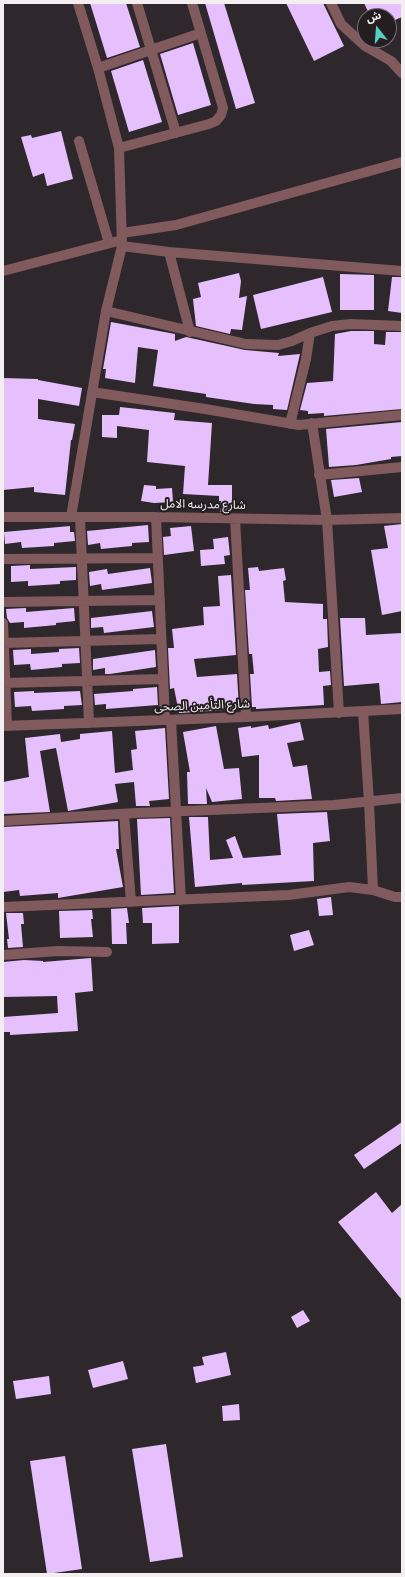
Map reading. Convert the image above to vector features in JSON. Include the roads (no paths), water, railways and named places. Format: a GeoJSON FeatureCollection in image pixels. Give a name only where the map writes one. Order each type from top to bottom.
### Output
{"type":"FeatureCollection","features":[{"type":"Feature","properties":{"kind":"street"},"geometry":{"type":"LineString","coordinates":[[78,3],[98,68],[119,148],[122,240],[106,311],[92,392],[76,517],[82,559],[89,723]]}},
{"type":"Feature","properties":{"kind":"street"},"geometry":{"type":"LineString","coordinates":[[137,3],[176,133]]}},
{"type":"Feature","properties":{"kind":"street"},"geometry":{"type":"LineString","coordinates":[[119,148],[216,121],[221,115],[223,108],[192,3]]}},
{"type":"Feature","properties":{"kind":"street"},"geometry":{"type":"LineString","coordinates":[[331,3],[341,24],[365,46],[391,61],[402,73]]}},
{"type":"Feature","properties":{"kind":"street"},"geometry":{"type":"LineString","coordinates":[[98,68],[200,33]]}},
{"type":"Feature","properties":{"kind":"street"},"geometry":{"type":"LineString","coordinates":[[79,141],[109,243]]}},
{"type":"Feature","properties":{"kind":"street"},"geometry":{"type":"LineString","coordinates":[[3,271],[122,240],[402,162]]}},
{"type":"Feature","properties":{"kind":"street"},"geometry":{"type":"LineString","coordinates":[[122,240],[169,252],[402,271]]}},
{"type":"Feature","properties":{"kind":"street"},"geometry":{"type":"LineString","coordinates":[[169,252],[190,332]]}},
{"type":"Feature","properties":{"kind":"street"},"geometry":{"type":"LineString","coordinates":[[106,311],[246,344],[272,345],[292,341],[332,326],[351,324],[402,326]]}},
{"type":"Feature","properties":{"kind":"street"},"geometry":{"type":"LineString","coordinates":[[290,424],[306,360],[310,333]]}},
{"type":"Feature","properties":{"kind":"street"},"geometry":{"type":"LineString","coordinates":[[92,392],[205,408],[299,425],[402,415]]}},
{"type":"Feature","properties":{"kind":"street"},"geometry":{"type":"LineString","coordinates":[[312,423],[327,520],[339,713]]}},
{"type":"Feature","properties":{"kind":"street"},"geometry":{"type":"LineString","coordinates":[[320,476],[402,467]]}},
{"type":"Feature","properties":{"kind":"street","name":"شارع مدرسه الامل"},"geometry":{"type":"LineString","coordinates":[[3,517],[156,517],[327,520],[402,518]]}},
{"type":"Feature","properties":{"kind":"street"},"geometry":{"type":"LineString","coordinates":[[156,517],[163,679],[177,811],[180,900]]}},
{"type":"Feature","properties":{"kind":"street"},"geometry":{"type":"LineString","coordinates":[[235,519],[246,717]]}},
{"type":"Feature","properties":{"kind":"street"},"geometry":{"type":"LineString","coordinates":[[3,559],[158,558]]}},
{"type":"Feature","properties":{"kind":"street"},"geometry":{"type":"LineString","coordinates":[[3,602],[160,600]]}},
{"type":"Feature","properties":{"kind":"street"},"geometry":{"type":"LineString","coordinates":[[3,623],[5,726]]}},
{"type":"Feature","properties":{"kind":"street"},"geometry":{"type":"LineString","coordinates":[[3,643],[162,639]]}},
{"type":"Feature","properties":{"kind":"street"},"geometry":{"type":"LineString","coordinates":[[4,683],[163,679]]}},
{"type":"Feature","properties":{"kind":"street","name":"شارع التأمين الصحى"},"geometry":{"type":"LineString","coordinates":[[5,726],[246,717],[402,709]]}},
{"type":"Feature","properties":{"kind":"street"},"geometry":{"type":"LineString","coordinates":[[363,711],[373,890]]}},
{"type":"Feature","properties":{"kind":"street"},"geometry":{"type":"LineString","coordinates":[[3,821],[177,811],[334,805],[402,798]]}},
{"type":"Feature","properties":{"kind":"street"},"geometry":{"type":"LineString","coordinates":[[124,814],[131,902]]}},
{"type":"Feature","properties":{"kind":"street"},"geometry":{"type":"LineString","coordinates":[[3,907],[289,895],[349,887],[373,890],[395,897],[402,897]]}},
{"type":"Feature","properties":{"kind":"street"},"geometry":{"type":"LineString","coordinates":[[3,955],[58,951],[107,952]]}}]}
